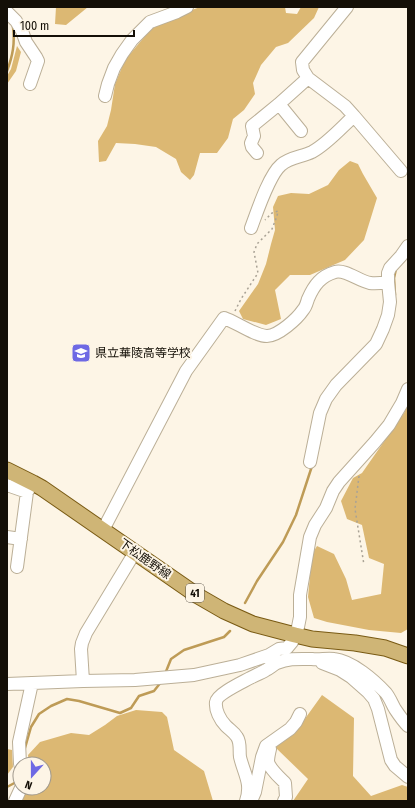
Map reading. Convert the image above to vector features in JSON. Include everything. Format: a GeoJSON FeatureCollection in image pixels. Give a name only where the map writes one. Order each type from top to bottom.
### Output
{"type":"FeatureCollection","features":[{"type":"Feature","properties":{"kind":"main road","name":"下松鹿野線"},"geometry":{"type":"LineString","coordinates":[[7,470],[30,488],[103,530],[198,596],[224,611],[253,624],[291,647],[312,639],[355,643],[385,648],[408,656]]}},
{"type":"Feature","properties":{"kind":"street"},"geometry":{"type":"LineString","coordinates":[[105,96],[114,68],[132,40],[150,22],[187,7]]}},
{"type":"Feature","properties":{"kind":"street"},"geometry":{"type":"LineString","coordinates":[[347,7],[302,62],[303,70],[308,78],[345,106],[401,171]]}},
{"type":"Feature","properties":{"kind":"street"},"geometry":{"type":"LineString","coordinates":[[11,16],[22,31],[26,42],[38,61],[30,84]]}},
{"type":"Feature","properties":{"kind":"street"},"geometry":{"type":"LineString","coordinates":[[257,153],[252,147],[254,136],[252,126],[308,78]]}},
{"type":"Feature","properties":{"kind":"street"},"geometry":{"type":"LineString","coordinates":[[279,104],[301,131]]}},
{"type":"Feature","properties":{"kind":"street"},"geometry":{"type":"LineString","coordinates":[[251,228],[268,185],[275,172],[281,165],[287,161],[312,152],[330,139],[354,116]]}},
{"type":"Feature","properties":{"kind":"street"},"geometry":{"type":"LineString","coordinates":[[310,462],[320,413],[326,399],[336,385],[376,344],[383,329],[388,315],[390,302],[388,273],[394,262],[401,256],[408,246]]}},
{"type":"Feature","properties":{"kind":"street"},"geometry":{"type":"LineString","coordinates":[[103,530],[186,371],[224,318],[258,334],[266,336],[278,333],[304,310],[309,296],[320,279],[336,272],[343,272],[371,284],[388,282]]}},
{"type":"Feature","properties":{"kind":"street"},"geometry":{"type":"LineString","coordinates":[[300,714],[290,729],[266,746],[262,757],[255,792],[251,800],[246,801],[248,780],[240,757],[240,744],[238,737],[226,726],[218,715],[217,700],[238,684],[266,670],[276,663],[291,647],[300,617],[300,595],[310,537],[315,525],[326,508],[333,491],[339,482],[375,442],[402,403],[408,389]]}},
{"type":"Feature","properties":{"kind":"street"},"geometry":{"type":"LineString","coordinates":[[7,485],[30,488],[17,567]]}},
{"type":"Feature","properties":{"kind":"street"},"geometry":{"type":"LineString","coordinates":[[7,537],[21,539]]}},
{"type":"Feature","properties":{"kind":"street"},"geometry":{"type":"LineString","coordinates":[[84,681],[81,649],[82,643],[86,633],[135,552]]}},
{"type":"Feature","properties":{"kind":"street"},"geometry":{"type":"LineString","coordinates":[[7,684],[135,680],[194,675],[240,665],[269,655],[279,649],[291,647],[304,658],[334,659],[345,662],[361,671],[388,694],[395,709],[408,726]]}},
{"type":"Feature","properties":{"kind":"street"},"geometry":{"type":"LineString","coordinates":[[319,659],[321,663],[340,670],[351,677],[374,699],[391,760],[395,766],[408,777]]}},
{"type":"Feature","properties":{"kind":"street"},"geometry":{"type":"LineString","coordinates":[[19,756],[18,742],[32,683]]}},
{"type":"Feature","properties":{"kind":"street"},"geometry":{"type":"LineString","coordinates":[[268,744],[270,749],[268,761],[277,776],[285,783],[286,796],[284,801]]}},
{"type":"Feature","properties":{"kind":"path"},"geometry":{"type":"LineString","coordinates":[[231,320],[240,299],[258,273],[254,252],[257,244],[272,229],[278,212],[272,213],[254,230],[251,228]]}},
{"type":"Feature","properties":{"kind":"path"},"geometry":{"type":"LineString","coordinates":[[356,491],[355,509],[364,565]]}},
{"type":"Feature","properties":{"kind":"shaded area"},"geometry":{"type":"Polygon","coordinates":[[[56,7],[88,7],[66,25],[55,24],[56,7]]]}},
{"type":"Feature","properties":{"kind":"shaded area"},"geometry":{"type":"Polygon","coordinates":[[[200,7],[285,7],[286,13],[297,14],[301,7],[319,7],[314,18],[288,43],[276,47],[261,65],[253,83],[255,94],[244,110],[233,119],[228,138],[217,153],[200,153],[194,175],[190,180],[181,172],[176,159],[156,147],[116,143],[106,161],[99,162],[98,141],[107,126],[115,84],[125,60],[151,29],[176,16],[200,7]]]}},
{"type":"Feature","properties":{"kind":"shaded area"},"geometry":{"type":"Polygon","coordinates":[[[17,46],[21,52],[16,71],[7,84],[7,76],[11,69],[17,46]]]}},
{"type":"Feature","properties":{"kind":"shaded area"},"geometry":{"type":"Polygon","coordinates":[[[350,161],[358,164],[377,198],[364,240],[345,260],[310,275],[290,275],[275,290],[281,319],[266,325],[243,319],[239,311],[258,284],[266,264],[275,230],[273,207],[278,196],[291,193],[309,194],[328,185],[339,170],[350,161]]]}},
{"type":"Feature","properties":{"kind":"shaded area"},"geometry":{"type":"Polygon","coordinates":[[[408,404],[408,629],[401,633],[369,630],[314,618],[308,597],[312,554],[317,546],[334,554],[346,579],[352,600],[381,594],[384,564],[369,558],[362,525],[347,519],[341,501],[353,478],[362,473],[404,413],[408,404]]]}},
{"type":"Feature","properties":{"kind":"shaded area"},"geometry":{"type":"Polygon","coordinates":[[[322,695],[354,718],[353,776],[371,796],[402,785],[408,787],[408,801],[293,801],[308,779],[275,747],[294,734],[322,695]]]}},
{"type":"Feature","properties":{"kind":"shaded area"},"geometry":{"type":"Polygon","coordinates":[[[136,710],[162,712],[167,717],[174,750],[204,771],[213,801],[21,801],[23,796],[52,796],[52,756],[28,756],[40,742],[71,733],[89,735],[117,716],[136,710]]]}},
{"type":"Feature","properties":{"kind":"shaded area"},"geometry":{"type":"Polygon","coordinates":[[[7,749],[12,750],[12,756],[12,768],[7,775],[7,749]]]}},
{"type":"Feature","properties":{"kind":"waterway"},"geometry":{"type":"LineString","coordinates":[[7,71],[13,49],[13,27]]}},
{"type":"Feature","properties":{"kind":"waterway"},"geometry":{"type":"LineString","coordinates":[[395,295],[394,278],[396,269]]}},
{"type":"Feature","properties":{"kind":"waterway"},"geometry":{"type":"LineString","coordinates":[[245,603],[257,581],[283,542],[296,515],[312,466]]}},
{"type":"Feature","properties":{"kind":"waterway"},"geometry":{"type":"LineString","coordinates":[[165,674],[171,659],[184,650],[224,637],[230,631]]}},
{"type":"Feature","properties":{"kind":"waterway"},"geometry":{"type":"LineString","coordinates":[[25,748],[31,727],[39,714],[51,706],[67,699],[120,713],[131,708],[139,696],[154,691],[161,682]]}},
{"type":"Feature","properties":{"kind":"waterway"},"geometry":{"type":"LineString","coordinates":[[7,787],[12,784]]}},
{"type":"Feature","properties":{"kind":"place","name":"県立華陵高等学校"},"geometry":{"type":"Point","coordinates":[81,353]}}]}
